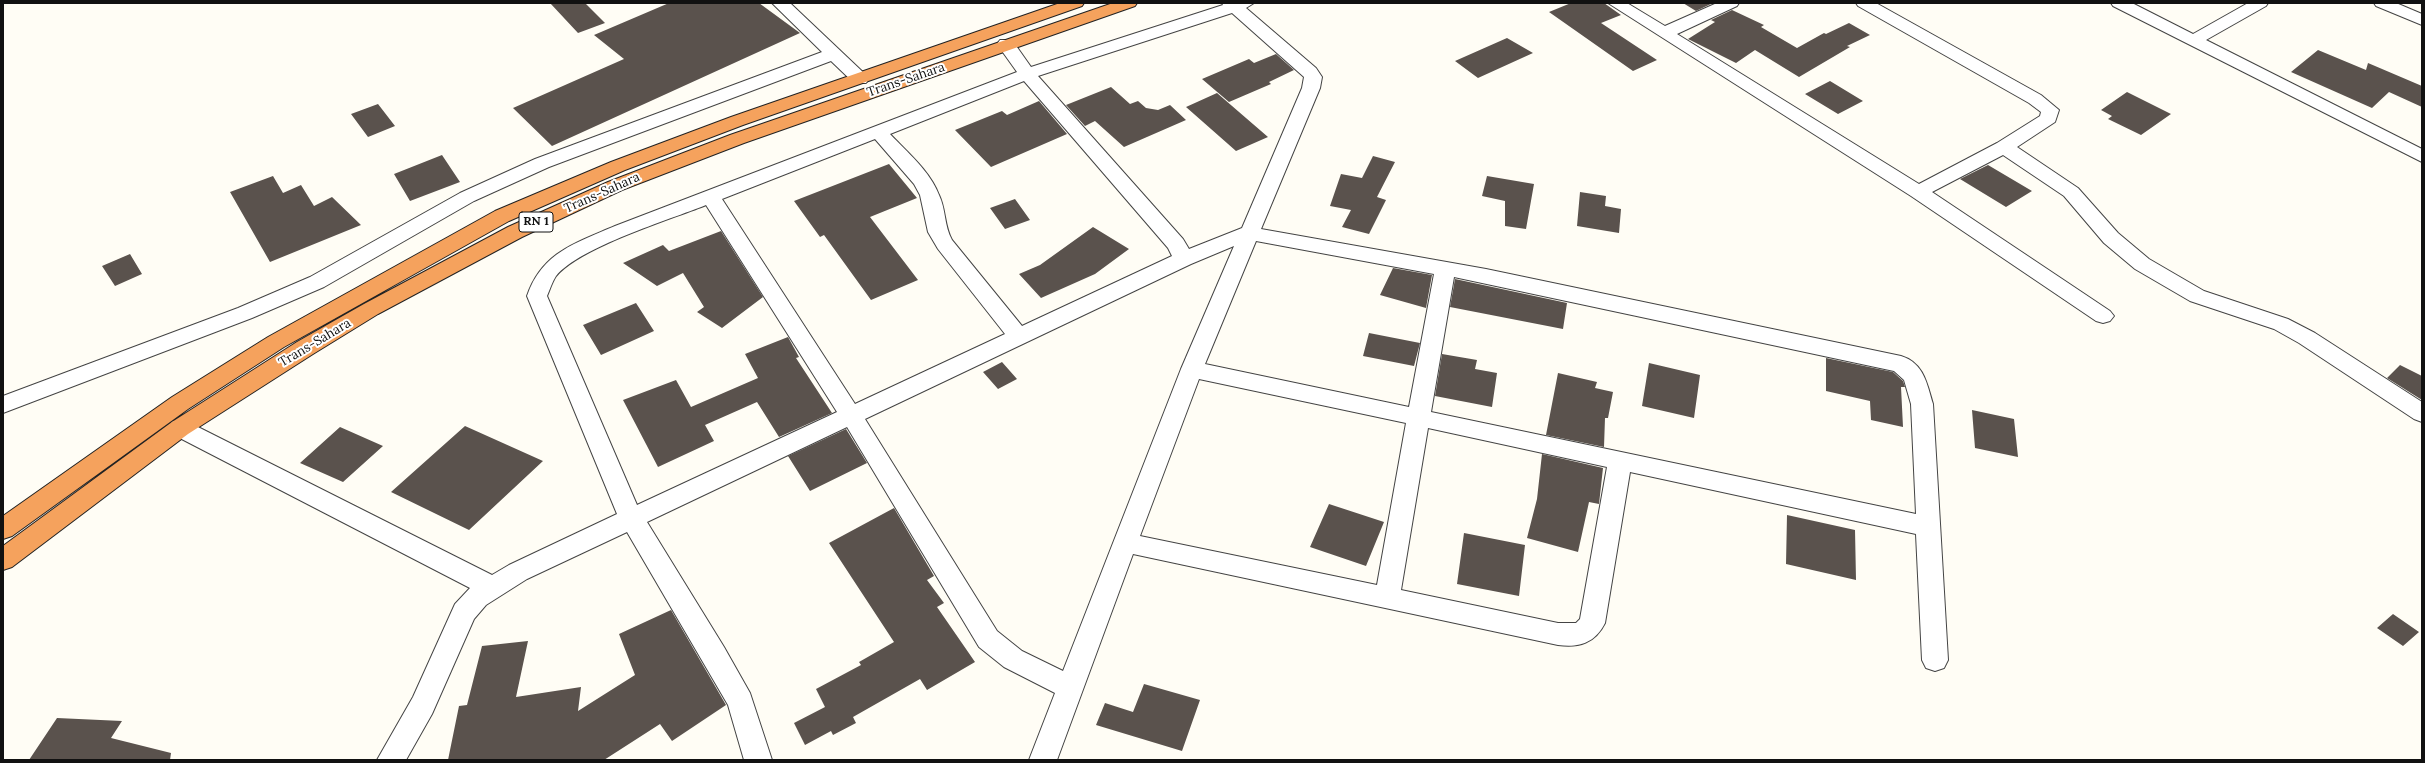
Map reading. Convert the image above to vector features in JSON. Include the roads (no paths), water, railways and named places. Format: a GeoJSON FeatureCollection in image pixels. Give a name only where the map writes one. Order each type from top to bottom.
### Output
{"type":"FeatureCollection","features":[{"type":"Feature","properties":{"kind":"highway","name":"Trans-Sahara"},"geometry":{"type":"LineString","coordinates":[[3,529],[174,407],[276,342],[502,216],[618,166],[1076,3]]}},
{"type":"Feature","properties":{"kind":"highway","name":"Trans-Sahara"},"geometry":{"type":"LineString","coordinates":[[3,560],[180,428],[305,348],[371,309],[508,236],[615,186],[686,158],[1006,44],[1129,3]]}},
{"type":"Feature","properties":{"kind":"street"},"geometry":{"type":"LineString","coordinates":[[780,3],[860,79]]}},
{"type":"Feature","properties":{"kind":"street"},"geometry":{"type":"LineString","coordinates":[[1616,3],[1918,192],[2103,316]]}},
{"type":"Feature","properties":{"kind":"street"},"geometry":{"type":"LineString","coordinates":[[1664,33],[1731,3]]}},
{"type":"Feature","properties":{"kind":"street"},"geometry":{"type":"LineString","coordinates":[[1864,3],[2035,99],[2050,110],[2049,118],[2004,147],[1918,192]]}},
{"type":"Feature","properties":{"kind":"street"},"geometry":{"type":"LineString","coordinates":[[2119,3],[2421,154]]}},
{"type":"Feature","properties":{"kind":"street"},"geometry":{"type":"LineString","coordinates":[[2194,40],[2260,3]]}},
{"type":"Feature","properties":{"kind":"street"},"geometry":{"type":"LineString","coordinates":[[2382,3],[2422,20]]}},
{"type":"Feature","properties":{"kind":"street"},"geometry":{"type":"LineString","coordinates":[[758,760],[741,702],[631,518],[537,296],[539,284],[560,261],[574,252],[710,196],[1027,74],[1237,4],[1310,72],[1313,78],[1311,88],[1248,233],[1192,369],[1043,760]]}},
{"type":"Feature","properties":{"kind":"street"},"geometry":{"type":"LineString","coordinates":[[1006,44],[1027,74],[1167,234],[1184,259]]}},
{"type":"Feature","properties":{"kind":"street"},"geometry":{"type":"LineString","coordinates":[[3,404],[246,313],[317,282],[461,200],[542,163],[834,54]]}},
{"type":"Feature","properties":{"kind":"street"},"geometry":{"type":"LineString","coordinates":[[878,131],[922,181],[930,195],[938,232],[945,244],[987,294],[1018,337]]}},
{"type":"Feature","properties":{"kind":"street"},"geometry":{"type":"LineString","coordinates":[[2004,147],[2071,192],[2111,238],[2142,264],[2197,296],[2281,324],[2308,338],[2422,413]]}},
{"type":"Feature","properties":{"kind":"street"},"geometry":{"type":"LineString","coordinates":[[710,196],[851,415],[988,639],[1013,659],[1070,688]]}},
{"type":"Feature","properties":{"kind":"street"},"geometry":{"type":"LineString","coordinates":[[391,760],[422,705],[464,612],[477,597],[491,587],[518,572],[631,518],[1184,259],[1248,233],[1446,268],[1631,305],[1901,364],[1914,376],[1922,404],[1926,526],[1935,660]]}},
{"type":"Feature","properties":{"kind":"street"},"geometry":{"type":"LineString","coordinates":[[1387,598],[1446,268]]}},
{"type":"Feature","properties":{"kind":"street"},"geometry":{"type":"LineString","coordinates":[[1192,369],[1926,526]]}},
{"type":"Feature","properties":{"kind":"street"},"geometry":{"type":"LineString","coordinates":[[180,428],[491,587]]}},
{"type":"Feature","properties":{"kind":"street"},"geometry":{"type":"LineString","coordinates":[[1126,543],[1573,636],[1586,633],[1592,623],[1601,562],[1620,461]]}}]}
